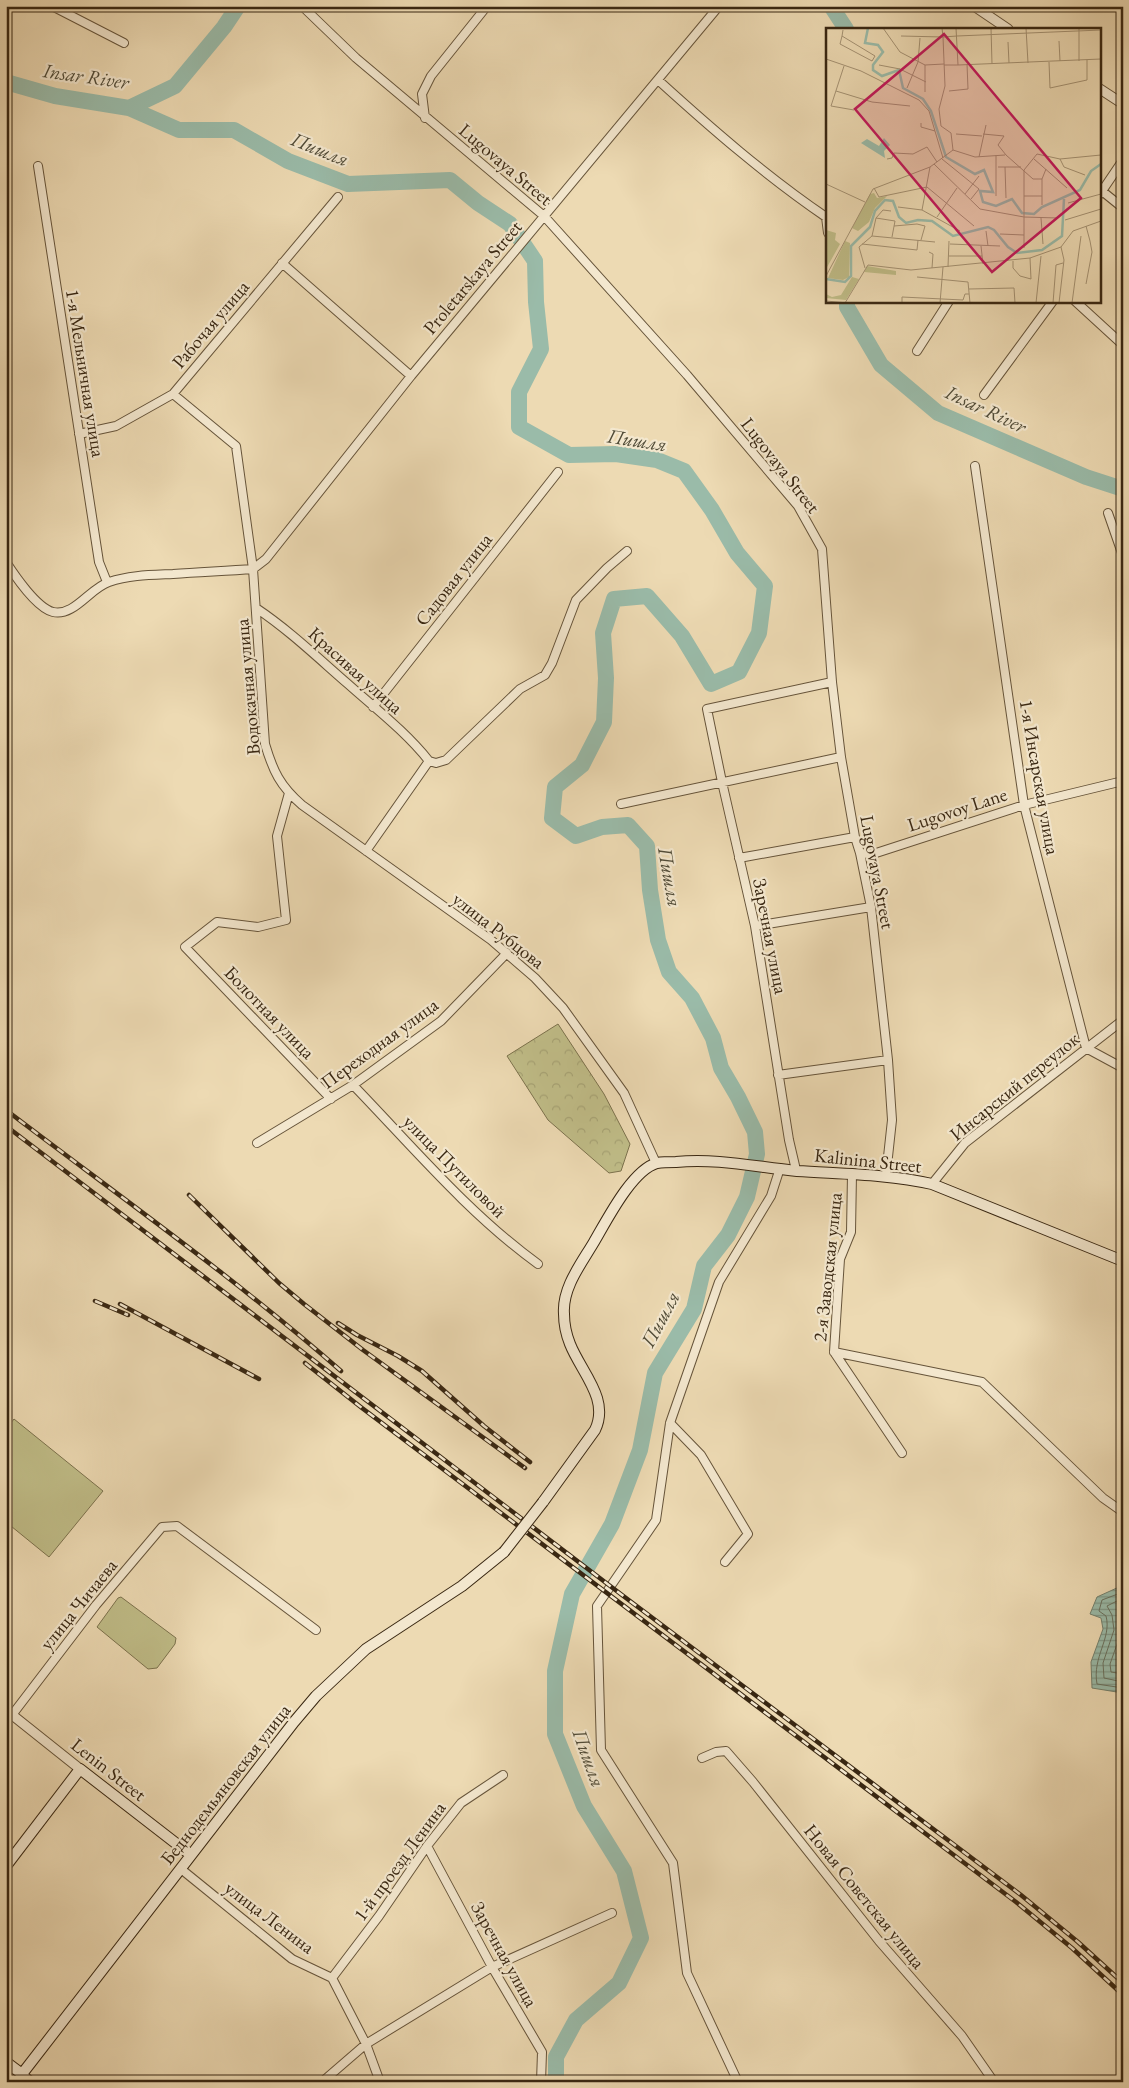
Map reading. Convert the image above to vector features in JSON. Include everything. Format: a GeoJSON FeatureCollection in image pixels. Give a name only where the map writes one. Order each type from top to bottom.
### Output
{"type":"FeatureCollection","features":[{"type":"Feature","properties":{"kind":"main road","name":"Kalinina Street"},"geometry":{"type":"LineString","coordinates":[[656,1163],[694,1160],[730,1162],[796,1170],[886,1176],[932,1184],[1123,1261]]}},
{"type":"Feature","properties":{"kind":"main road","name":"Беднодемьяновская улица"},"geometry":{"type":"LineString","coordinates":[[20,2078],[294,1722],[329,1684],[366,1649],[462,1586],[495,1561],[543,1502],[596,1430],[600,1420],[600,1407],[595,1390],[570,1343],[564,1325],[563,1306],[567,1289],[618,1200],[636,1178],[656,1163]]}},
{"type":"Feature","properties":{"kind":"main road","name":"Lenin Street"},"geometry":{"type":"LineString","coordinates":[[80,1769],[191,1855]]}},
{"type":"Feature","properties":{"kind":"main road"},"geometry":{"type":"LineString","coordinates":[[6,1866],[80,1769]]}},
{"type":"Feature","properties":{"kind":"main road"},"geometry":{"type":"LineString","coordinates":[[6,2062],[20,2078]]}},
{"type":"Feature","properties":{"kind":"street"},"geometry":{"type":"LineString","coordinates":[[52,6],[124,43]]}},
{"type":"Feature","properties":{"kind":"street","name":"Lugovaya Street"},"geometry":{"type":"LineString","coordinates":[[302,6],[356,58],[544,216],[687,375],[762,467],[798,506],[822,549],[832,682],[841,757],[855,837],[871,907],[888,1060],[892,1120],[886,1176]]}},
{"type":"Feature","properties":{"kind":"street"},"geometry":{"type":"LineString","coordinates":[[426,118],[422,94],[431,76],[487,6]]}},
{"type":"Feature","properties":{"kind":"street","name":"Proletarskaya Street"},"geometry":{"type":"LineString","coordinates":[[253,569],[266,559],[411,376],[718,6]]}},
{"type":"Feature","properties":{"kind":"street"},"geometry":{"type":"LineString","coordinates":[[974,6],[1007,28]]}},
{"type":"Feature","properties":{"kind":"street"},"geometry":{"type":"LineString","coordinates":[[658,80],[752,163],[826,217]]}},
{"type":"Feature","properties":{"kind":"street"},"geometry":{"type":"LineString","coordinates":[[1102,90],[1123,104]]}},
{"type":"Feature","properties":{"kind":"street"},"geometry":{"type":"LineString","coordinates":[[1102,191],[1123,160]]}},
{"type":"Feature","properties":{"kind":"street","name":"1-я Мельничная улица"},"geometry":{"type":"LineString","coordinates":[[38,166],[99,562],[107,582]]}},
{"type":"Feature","properties":{"kind":"street"},"geometry":{"type":"LineString","coordinates":[[1102,193],[1123,208]]}},
{"type":"Feature","properties":{"kind":"street","name":"Рабочая улица"},"geometry":{"type":"LineString","coordinates":[[79,434],[116,426],[173,394],[338,196]]}},
{"type":"Feature","properties":{"kind":"street"},"geometry":{"type":"LineString","coordinates":[[282,263],[411,376]]}},
{"type":"Feature","properties":{"kind":"street"},"geometry":{"type":"LineString","coordinates":[[917,351],[948,302]]}},
{"type":"Feature","properties":{"kind":"street"},"geometry":{"type":"LineString","coordinates":[[984,395],[1052,302]]}},
{"type":"Feature","properties":{"kind":"street"},"geometry":{"type":"LineString","coordinates":[[1076,302],[1123,345]]}},
{"type":"Feature","properties":{"kind":"street","name":"Водокачная улица"},"geometry":{"type":"LineString","coordinates":[[173,394],[236,446],[253,569],[264,744],[272,768],[289,793]]}},
{"type":"Feature","properties":{"kind":"street","name":"1-я Инсарская улица"},"geometry":{"type":"LineString","coordinates":[[975,466],[1024,805],[1086,1048]]}},
{"type":"Feature","properties":{"kind":"street","name":"Садовая улица"},"geometry":{"type":"LineString","coordinates":[[373,706],[558,472]]}},
{"type":"Feature","properties":{"kind":"street"},"geometry":{"type":"LineString","coordinates":[[1108,513],[1123,556]]}},
{"type":"Feature","properties":{"kind":"street"},"geometry":{"type":"LineString","coordinates":[[366,851],[429,761],[436,763],[446,760],[520,689],[545,675],[552,663],[576,600],[606,568],[627,551]]}},
{"type":"Feature","properties":{"kind":"street"},"geometry":{"type":"LineString","coordinates":[[6,562],[37,601],[52,612],[64,612],[74,607],[107,582],[134,576],[253,569]]}},
{"type":"Feature","properties":{"kind":"street","name":"Красивая улица"},"geometry":{"type":"LineString","coordinates":[[256,608],[277,622],[373,706],[417,746],[429,761]]}},
{"type":"Feature","properties":{"kind":"street","name":"Заречная улица"},"geometry":{"type":"LineString","coordinates":[[796,1170],[778,1075],[755,926],[707,709],[832,682]]}},
{"type":"Feature","properties":{"kind":"street"},"geometry":{"type":"LineString","coordinates":[[620,804],[841,757]]}},
{"type":"Feature","properties":{"kind":"street","name":"Lugovoy Lane"},"geometry":{"type":"LineString","coordinates":[[860,853],[873,854],[1024,805],[1123,781]]}},
{"type":"Feature","properties":{"kind":"street","name":"улица Рубцова"},"geometry":{"type":"LineString","coordinates":[[289,793],[507,952],[535,978],[563,1008],[624,1093],[656,1163]]}},
{"type":"Feature","properties":{"kind":"street","name":"Болотная улица"},"geometry":{"type":"LineString","coordinates":[[289,793],[277,836],[286,920],[258,927],[217,922],[185,948],[331,1099]]}},
{"type":"Feature","properties":{"kind":"street"},"geometry":{"type":"LineString","coordinates":[[739,858],[855,837]]}},
{"type":"Feature","properties":{"kind":"street"},"geometry":{"type":"LineString","coordinates":[[755,926],[871,907]]}},
{"type":"Feature","properties":{"kind":"street","name":"Переходная улица"},"geometry":{"type":"LineString","coordinates":[[257,1143],[353,1085],[441,1022],[507,952]]}},
{"type":"Feature","properties":{"kind":"street","name":"Инсарский переулок"},"geometry":{"type":"LineString","coordinates":[[932,1184],[966,1144],[1123,1020]]}},
{"type":"Feature","properties":{"kind":"street"},"geometry":{"type":"LineString","coordinates":[[1086,1048],[1123,1068]]}},
{"type":"Feature","properties":{"kind":"street"},"geometry":{"type":"LineString","coordinates":[[778,1075],[888,1060]]}},
{"type":"Feature","properties":{"kind":"street","name":"улица Путиловой"},"geometry":{"type":"LineString","coordinates":[[353,1085],[510,1244],[538,1264]]}},
{"type":"Feature","properties":{"kind":"street"},"geometry":{"type":"LineString","coordinates":[[738,2082],[687,1973],[673,1863],[601,1750],[596,1606],[656,1520],[670,1423],[719,1282],[770,1196],[780,1168]]}},
{"type":"Feature","properties":{"kind":"street","name":"2-я Заводская улица"},"geometry":{"type":"LineString","coordinates":[[852,1174],[851,1232],[840,1259],[834,1352],[982,1382],[1103,1498],[1120,1510],[1123,1509]]}},
{"type":"Feature","properties":{"kind":"street"},"geometry":{"type":"LineString","coordinates":[[834,1352],[902,1453]]}},
{"type":"Feature","properties":{"kind":"street"},"geometry":{"type":"LineString","coordinates":[[670,1423],[701,1455],[748,1534],[725,1562]]}},
{"type":"Feature","properties":{"kind":"street","name":"улица Чичаева"},"geometry":{"type":"LineString","coordinates":[[9,1712],[162,1527],[177,1526],[316,1630]]}},
{"type":"Feature","properties":{"kind":"street","name":"Lenin Street"},"geometry":{"type":"LineString","coordinates":[[9,1712],[80,1769]]}},
{"type":"Feature","properties":{"kind":"street","name":"Новая Советская улица"},"geometry":{"type":"LineString","coordinates":[[702,1758],[716,1752],[726,1751],[753,1782],[879,1941],[962,2036],[994,2082]]}},
{"type":"Feature","properties":{"kind":"street","name":"1-й проезд Ленина"},"geometry":{"type":"LineString","coordinates":[[332,1978],[379,1916],[427,1846],[461,1803],[503,1775]]}},
{"type":"Feature","properties":{"kind":"street","name":"Заречная улица"},"geometry":{"type":"LineString","coordinates":[[427,1846],[492,1967],[542,2052],[541,2082]]}},
{"type":"Feature","properties":{"kind":"street","name":"улица Ленина"},"geometry":{"type":"LineString","coordinates":[[181,1869],[292,1959],[332,1978]]}},
{"type":"Feature","properties":{"kind":"street"},"geometry":{"type":"LineString","coordinates":[[322,2082],[366,2044],[492,1967],[612,1913]]}},
{"type":"Feature","properties":{"kind":"street"},"geometry":{"type":"LineString","coordinates":[[332,1978],[366,2044],[380,2082]]}},
{"type":"Feature","properties":{"kind":"street"},"geometry":{"type":"LineString","coordinates":[[20,2078],[32,2082]]}},
{"type":"Feature","properties":{"kind":"green space"},"geometry":{"type":"Polygon","coordinates":[[[558,1024],[604,1094],[630,1144],[621,1171],[609,1173],[548,1120],[507,1056],[558,1024]]]}},
{"type":"Feature","properties":{"kind":"green space"},"geometry":{"type":"Polygon","coordinates":[[[14,1419],[103,1491],[49,1557],[6,1522],[6,1429],[14,1419]]]}},
{"type":"Feature","properties":{"kind":"green space"},"geometry":{"type":"Polygon","coordinates":[[[121,1597],[176,1638],[175,1644],[157,1668],[148,1669],[97,1627],[118,1598],[121,1597]]]}},
{"type":"Feature","properties":{"kind":"water"},"geometry":{"type":"Polygon","coordinates":[[[1123,1587],[1123,1693],[1092,1688],[1091,1662],[1103,1629],[1101,1618],[1090,1614],[1097,1597],[1123,1587]]]}},
{"type":"Feature","properties":{"kind":"waterway","name":"Insar River"},"geometry":{"type":"LineString","coordinates":[[6,82],[55,96],[129,108],[175,86],[224,27],[238,6]]}},
{"type":"Feature","properties":{"kind":"waterway","name":"Insar River"},"geometry":{"type":"LineString","coordinates":[[831,6],[845,28]]}},
{"type":"Feature","properties":{"kind":"waterway","name":"Пишля"},"geometry":{"type":"LineString","coordinates":[[129,108],[179,130],[234,130],[288,161],[348,184],[450,180],[478,203],[510,224],[535,261],[536,302],[541,349],[519,392],[519,427],[569,455],[616,454],[657,460],[684,471],[712,510],[737,553],[765,586],[759,633],[739,672],[711,684],[682,636],[647,596],[614,599],[603,633],[606,678],[604,722],[582,765],[555,787],[552,818],[576,836],[602,827],[628,825],[647,846],[650,890],[658,940],[669,972],[692,998],[713,1038],[721,1068],[755,1132],[757,1154],[747,1197],[728,1235],[704,1266],[694,1309],[655,1373],[640,1450],[612,1524],[572,1594],[555,1671],[555,1734],[584,1806],[624,1871],[641,1938],[619,1983],[576,2020],[556,2057],[556,2082]]}},
{"type":"Feature","properties":{"kind":"waterway","name":"Insar River"},"geometry":{"type":"LineString","coordinates":[[847,302],[847,307],[881,365],[938,413],[1086,477],[1123,489]]}},
{"type":"Feature","properties":{"kind":"railway"},"geometry":{"type":"LineString","coordinates":[[6,1110],[218,1270],[341,1371]]}},
{"type":"Feature","properties":{"kind":"railway"},"geometry":{"type":"LineString","coordinates":[[6,1126],[622,1595],[1021,1895],[1078,1942],[1123,1983]]}},
{"type":"Feature","properties":{"kind":"railway"},"geometry":{"type":"LineString","coordinates":[[189,1195],[279,1283],[304,1304],[363,1350],[525,1468]]}},
{"type":"Feature","properties":{"kind":"railway"},"geometry":{"type":"LineString","coordinates":[[95,1301],[128,1315]]}},
{"type":"Feature","properties":{"kind":"railway"},"geometry":{"type":"LineString","coordinates":[[120,1304],[259,1379]]}},
{"type":"Feature","properties":{"kind":"railway"},"geometry":{"type":"LineString","coordinates":[[338,1323],[422,1371],[484,1426],[530,1462]]}},
{"type":"Feature","properties":{"kind":"railway"},"geometry":{"type":"LineString","coordinates":[[305,1363],[1016,1902],[1072,1948],[1123,1995]]}}]}
